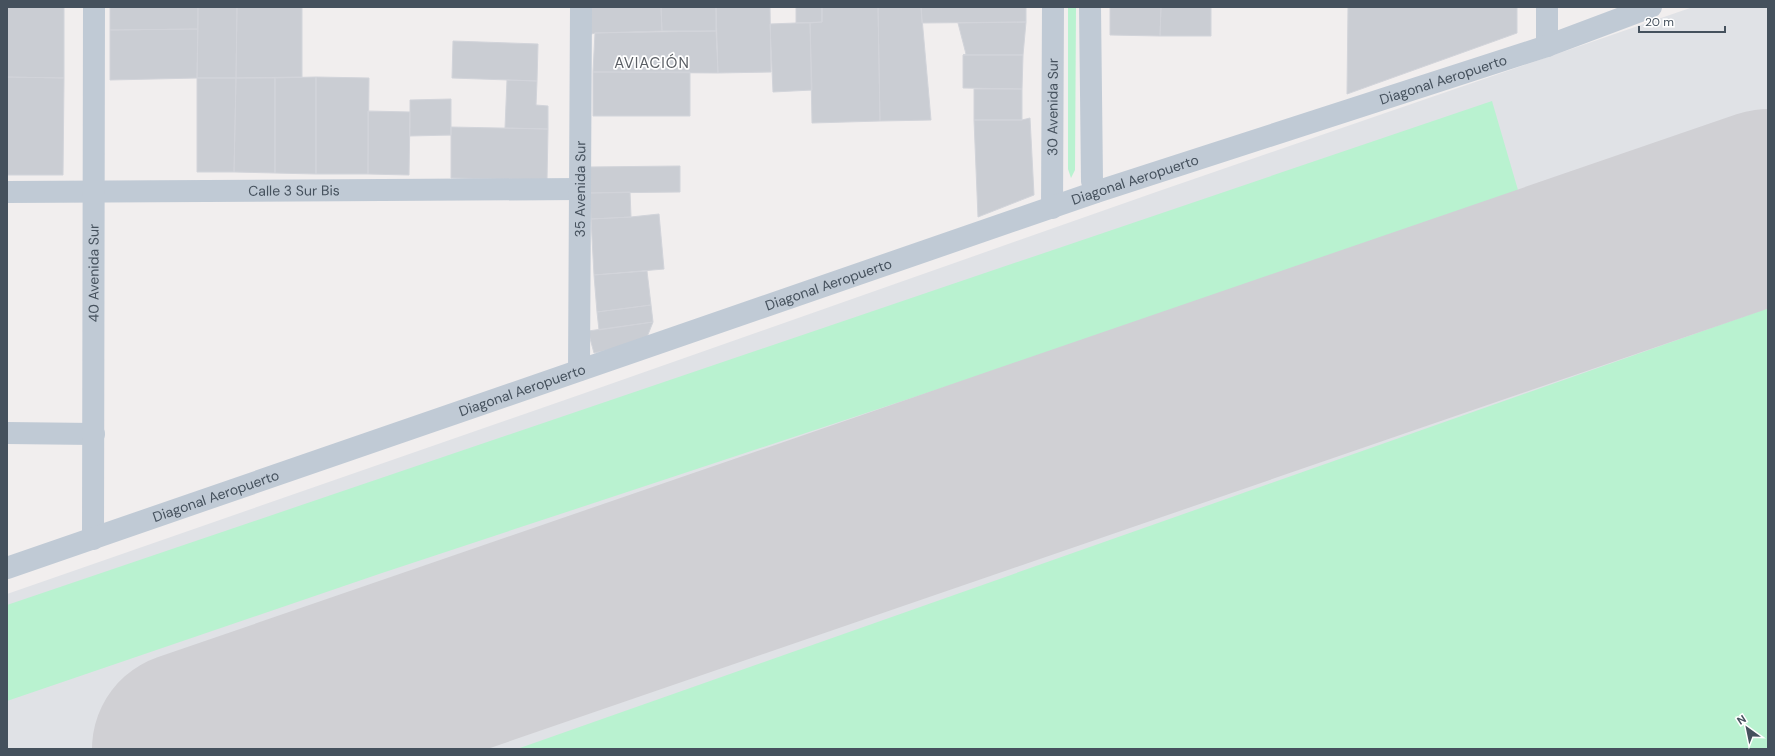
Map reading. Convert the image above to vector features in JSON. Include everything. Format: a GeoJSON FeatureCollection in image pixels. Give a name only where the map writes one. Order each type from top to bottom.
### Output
{"type":"FeatureCollection","features":[{"type":"Feature","properties":{"kind":"street","name":"40 Avenida Sur"},"geometry":{"type":"LineString","coordinates":[[93,539],[94,7]]}},
{"type":"Feature","properties":{"kind":"street","name":"35 Avenida Sur"},"geometry":{"type":"LineString","coordinates":[[579,370],[581,7]]}},
{"type":"Feature","properties":{"kind":"street","name":"30 Avenida Sur"},"geometry":{"type":"LineString","coordinates":[[1052,208],[1053,7]]}},
{"type":"Feature","properties":{"kind":"street"},"geometry":{"type":"LineString","coordinates":[[1090,7],[1092,181],[1096,192]]}},
{"type":"Feature","properties":{"kind":"street"},"geometry":{"type":"LineString","coordinates":[[1547,7],[1547,46]]}},
{"type":"Feature","properties":{"kind":"street","name":"Diagonal Aeropuerto"},"geometry":{"type":"LineString","coordinates":[[7,568],[1096,192],[1547,46],[1651,7]]}},
{"type":"Feature","properties":{"kind":"street","name":"Calle 3 Sur Bis"},"geometry":{"type":"LineString","coordinates":[[7,192],[94,193],[580,190]]}},
{"type":"Feature","properties":{"kind":"street"},"geometry":{"type":"LineString","coordinates":[[7,433],[94,434]]}},
{"type":"Feature","properties":{"kind":"shaded area"},"geometry":{"type":"Polygon","coordinates":[[[1693,7],[1768,7],[1768,749],[7,749],[7,594],[1159,191],[1693,7]]]}},
{"type":"Feature","properties":{"kind":"green space"},"geometry":{"type":"Polygon","coordinates":[[[1068,7],[1076,7],[1075,170],[1071,178],[1068,169],[1068,7]]]}},
{"type":"Feature","properties":{"kind":"green space"},"geometry":{"type":"Polygon","coordinates":[[[1492,101],[1520,197],[382,573],[7,701],[7,605],[1492,101]]]}},
{"type":"Feature","properties":{"kind":"green space"},"geometry":{"type":"Polygon","coordinates":[[[1768,308],[1768,749],[517,749],[1768,308]]]}},
{"type":"Feature","properties":{"kind":"building"},"geometry":{"type":"Polygon","coordinates":[[[7,7],[64,7],[64,78],[7,77],[7,7]]]}},
{"type":"Feature","properties":{"kind":"building"},"geometry":{"type":"Polygon","coordinates":[[[110,7],[198,7],[198,29],[110,30],[110,7]]]}},
{"type":"Feature","properties":{"kind":"building"},"geometry":{"type":"Polygon","coordinates":[[[198,7],[237,7],[236,78],[197,78],[198,7]]]}},
{"type":"Feature","properties":{"kind":"building"},"geometry":{"type":"Polygon","coordinates":[[[237,7],[302,7],[302,77],[236,78],[237,7]]]}},
{"type":"Feature","properties":{"kind":"building"},"geometry":{"type":"Polygon","coordinates":[[[588,7],[661,7],[662,31],[595,33],[588,35],[588,7]]]}},
{"type":"Feature","properties":{"kind":"building"},"geometry":{"type":"Polygon","coordinates":[[[661,7],[716,7],[716,31],[662,31],[661,7]]]}},
{"type":"Feature","properties":{"kind":"building"},"geometry":{"type":"Polygon","coordinates":[[[716,7],[770,7],[771,72],[718,73],[716,7]]]}},
{"type":"Feature","properties":{"kind":"building"},"geometry":{"type":"Polygon","coordinates":[[[796,7],[822,7],[822,22],[796,23],[796,7]]]}},
{"type":"Feature","properties":{"kind":"building"},"geometry":{"type":"Polygon","coordinates":[[[822,7],[878,7],[880,121],[812,123],[810,23],[822,22],[822,7]]]}},
{"type":"Feature","properties":{"kind":"building"},"geometry":{"type":"Polygon","coordinates":[[[878,7],[921,7],[931,120],[880,121],[878,7]]]}},
{"type":"Feature","properties":{"kind":"building"},"geometry":{"type":"Polygon","coordinates":[[[921,7],[1026,7],[1026,22],[922,23],[921,7]]]}},
{"type":"Feature","properties":{"kind":"building"},"geometry":{"type":"Polygon","coordinates":[[[1110,7],[1161,7],[1160,36],[1110,35],[1110,7]]]}},
{"type":"Feature","properties":{"kind":"building"},"geometry":{"type":"Polygon","coordinates":[[[1161,7],[1211,7],[1211,36],[1160,36],[1161,7]]]}},
{"type":"Feature","properties":{"kind":"building"},"geometry":{"type":"Polygon","coordinates":[[[1348,7],[1517,7],[1517,33],[1347,94],[1348,7]]]}},
{"type":"Feature","properties":{"kind":"building"},"geometry":{"type":"Polygon","coordinates":[[[1026,22],[1023,55],[963,55],[966,54],[958,23],[1026,22]]]}},
{"type":"Feature","properties":{"kind":"building"},"geometry":{"type":"Polygon","coordinates":[[[810,23],[812,90],[773,92],[770,24],[810,23]]]}},
{"type":"Feature","properties":{"kind":"building"},"geometry":{"type":"Polygon","coordinates":[[[198,29],[197,78],[110,80],[110,30],[198,29]]]}},
{"type":"Feature","properties":{"kind":"building"},"geometry":{"type":"Polygon","coordinates":[[[716,31],[718,73],[593,72],[595,33],[716,31]]]}},
{"type":"Feature","properties":{"kind":"building"},"geometry":{"type":"Polygon","coordinates":[[[453,41],[538,44],[537,81],[452,78],[453,41]]]}},
{"type":"Feature","properties":{"kind":"building"},"geometry":{"type":"Polygon","coordinates":[[[963,55],[1023,55],[1022,89],[963,88],[963,55]]]}},
{"type":"Feature","properties":{"kind":"building"},"geometry":{"type":"Polygon","coordinates":[[[593,72],[690,72],[690,116],[593,116],[593,72]]]}},
{"type":"Feature","properties":{"kind":"building"},"geometry":{"type":"Polygon","coordinates":[[[7,77],[64,78],[63,175],[7,175],[7,77]]]}},
{"type":"Feature","properties":{"kind":"building"},"geometry":{"type":"Polygon","coordinates":[[[316,77],[369,78],[368,174],[316,174],[316,77]]]}},
{"type":"Feature","properties":{"kind":"building"},"geometry":{"type":"Polygon","coordinates":[[[316,77],[316,174],[275,173],[275,78],[316,77]]]}},
{"type":"Feature","properties":{"kind":"building"},"geometry":{"type":"Polygon","coordinates":[[[197,78],[236,78],[234,172],[197,172],[197,78]]]}},
{"type":"Feature","properties":{"kind":"building"},"geometry":{"type":"Polygon","coordinates":[[[236,78],[275,78],[275,173],[234,172],[236,78]]]}},
{"type":"Feature","properties":{"kind":"building"},"geometry":{"type":"Polygon","coordinates":[[[507,80],[537,81],[536,105],[548,106],[548,129],[505,128],[507,80]]]}},
{"type":"Feature","properties":{"kind":"building"},"geometry":{"type":"Polygon","coordinates":[[[974,89],[1022,89],[1022,120],[974,120],[974,89]]]}},
{"type":"Feature","properties":{"kind":"building"},"geometry":{"type":"Polygon","coordinates":[[[451,99],[451,135],[410,136],[410,100],[451,99]]]}},
{"type":"Feature","properties":{"kind":"building"},"geometry":{"type":"Polygon","coordinates":[[[368,111],[410,112],[409,175],[368,174],[368,111]]]}},
{"type":"Feature","properties":{"kind":"building"},"geometry":{"type":"Polygon","coordinates":[[[1030,118],[1034,195],[978,217],[974,120],[1022,120],[1030,118]]]}},
{"type":"Feature","properties":{"kind":"building"},"geometry":{"type":"Polygon","coordinates":[[[451,127],[548,129],[547,180],[451,178],[451,127]]]}},
{"type":"Feature","properties":{"kind":"building"},"geometry":{"type":"Polygon","coordinates":[[[680,166],[680,192],[590,193],[589,167],[680,166]]]}},
{"type":"Feature","properties":{"kind":"building"},"geometry":{"type":"Polygon","coordinates":[[[630,192],[631,217],[591,219],[590,193],[630,192]]]}},
{"type":"Feature","properties":{"kind":"building"},"geometry":{"type":"Polygon","coordinates":[[[659,214],[664,269],[594,275],[591,219],[659,214]]]}},
{"type":"Feature","properties":{"kind":"building"},"geometry":{"type":"Polygon","coordinates":[[[647,271],[651,305],[597,312],[594,275],[647,271]]]}},
{"type":"Feature","properties":{"kind":"building"},"geometry":{"type":"Polygon","coordinates":[[[651,305],[653,322],[599,330],[597,312],[651,305]]]}},
{"type":"Feature","properties":{"kind":"building"},"geometry":{"type":"Polygon","coordinates":[[[653,322],[645,342],[594,353],[588,331],[653,322]]]}},
{"type":"Feature","properties":{"kind":"runway"},"geometry":{"type":"LineString","coordinates":[[189,749],[1768,206]]}},
{"type":"Feature","properties":{"kind":"district","name":"AVIACIÓN"},"geometry":{"type":"Point","coordinates":[652,63]}}]}
